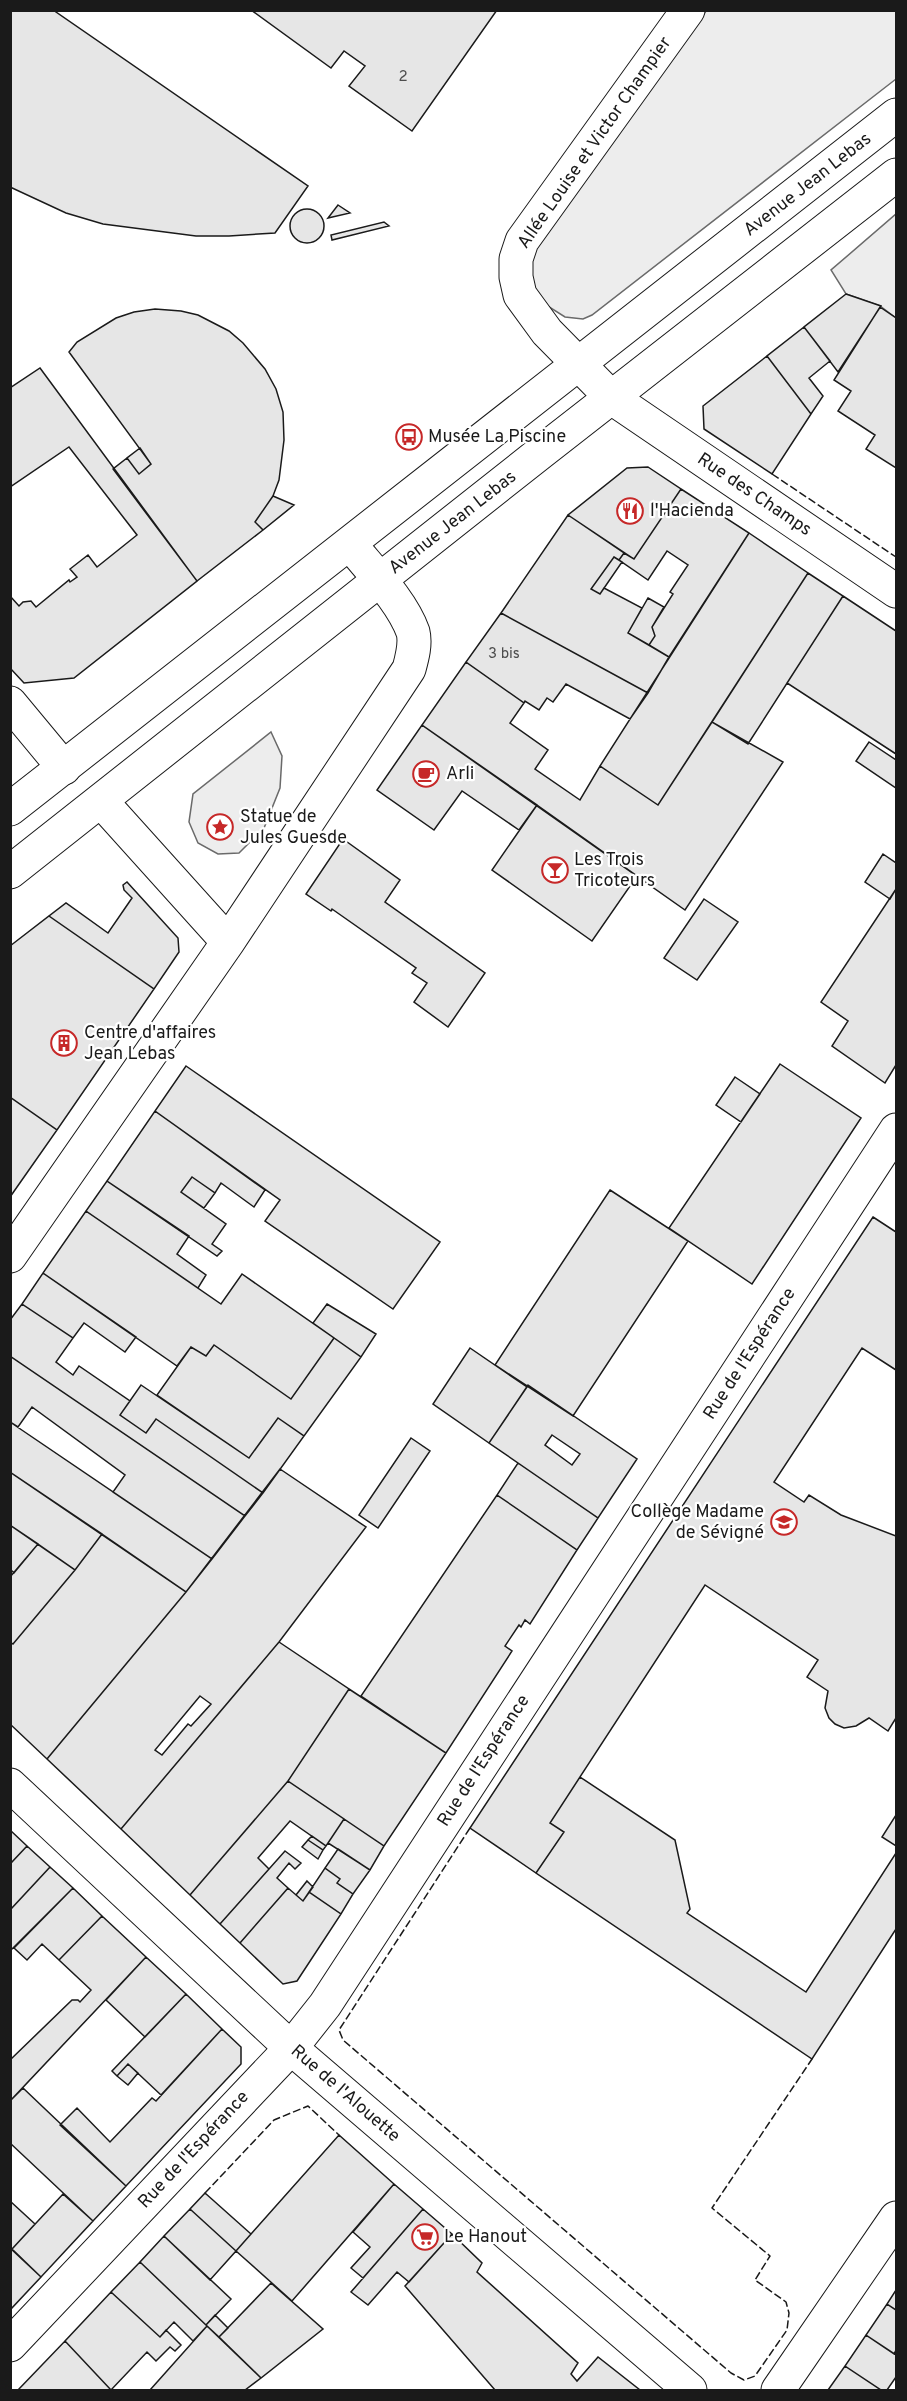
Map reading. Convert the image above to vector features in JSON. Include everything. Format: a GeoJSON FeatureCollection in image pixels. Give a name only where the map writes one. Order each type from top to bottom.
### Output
{"type":"FeatureCollection","features":[{"type":"Feature","properties":{"kind":"street","name":"Allée Louise et Victor Champier"},"geometry":{"type":"LineString","coordinates":[[612,399],[547,332],[520,295],[516,277],[516,259],[522,241],[688,10]]}},
{"type":"Feature","properties":{"kind":"street","name":"Avenue Jean Lebas"},"geometry":{"type":"LineString","coordinates":[[10,809],[897,115]]}},
{"type":"Feature","properties":{"kind":"street","name":"Avenue Jean Lebas"},"geometry":{"type":"LineString","coordinates":[[10,872],[897,175]]}},
{"type":"Feature","properties":{"kind":"street","name":"Rue des Champs"},"geometry":{"type":"LineString","coordinates":[[612,399],[897,591]]}},
{"type":"Feature","properties":{"kind":"street"},"geometry":{"type":"LineString","coordinates":[[10,1257],[228,942],[409,669],[414,651],[413,634],[401,609],[350,544]]}},
{"type":"Feature","properties":{"kind":"street"},"geometry":{"type":"LineString","coordinates":[[10,703],[64,768]]}},
{"type":"Feature","properties":{"kind":"street"},"geometry":{"type":"LineString","coordinates":[[101,801],[228,942]]}},
{"type":"Feature","properties":{"kind":"street","name":"Rue de l'Espérance"},"geometry":{"type":"LineString","coordinates":[[10,2345],[291,2048],[331,1995],[897,1130]]}},
{"type":"Feature","properties":{"kind":"street","name":"Rue de l'Alouette"},"geometry":{"type":"LineString","coordinates":[[10,1785],[291,2048],[690,2391]]}},
{"type":"Feature","properties":{"kind":"street"},"geometry":{"type":"LineString","coordinates":[[778,2391],[897,2218]]}},
{"type":"Feature","properties":{"kind":"shaded area"},"geometry":{"type":"Polygon","coordinates":[[[706,11],[896,11],[896,79],[592,315],[583,319],[565,317],[546,305],[531,283],[532,254],[706,11]]]}},
{"type":"Feature","properties":{"kind":"shaded area"},"geometry":{"type":"Polygon","coordinates":[[[896,214],[896,318],[880,306],[846,294],[831,270],[896,214]]]}},
{"type":"Feature","properties":{"kind":"shaded area"},"geometry":{"type":"Polygon","coordinates":[[[271,732],[282,756],[280,788],[264,828],[239,853],[218,854],[198,843],[189,822],[193,794],[271,732]]]}},
{"type":"Feature","properties":{"kind":"building"},"geometry":{"type":"Polygon","coordinates":[[[10,10],[53,10],[308,186],[275,233],[196,236],[103,224],[66,213],[10,187],[10,10]]]}},
{"type":"Feature","properties":{"kind":"building"},"geometry":{"type":"Polygon","coordinates":[[[251,10],[497,10],[412,131],[349,86],[365,66],[344,51],[331,68],[251,10]]]}},
{"type":"Feature","properties":{"kind":"building"},"geometry":{"type":"Polygon","coordinates":[[[338,205],[350,213],[328,218],[338,205]]]}},
{"type":"Feature","properties":{"kind":"building"},"geometry":{"type":"Polygon","coordinates":[[[307,209],[319,214],[324,226],[319,238],[307,243],[295,238],[290,226],[295,214],[307,209]]]}},
{"type":"Feature","properties":{"kind":"building"},"geometry":{"type":"Polygon","coordinates":[[[384,222],[389,226],[332,240],[331,235],[384,222]]]}},
{"type":"Feature","properties":{"kind":"building"},"geometry":{"type":"Polygon","coordinates":[[[846,294],[881,306],[838,372],[804,327],[846,294]]]}},
{"type":"Feature","properties":{"kind":"building"},"geometry":{"type":"Polygon","coordinates":[[[880,307],[896,318],[896,468],[866,449],[875,435],[838,411],[851,391],[834,380],[880,307]]]}},
{"type":"Feature","properties":{"kind":"building"},"geometry":{"type":"Polygon","coordinates":[[[155,309],[198,315],[229,331],[243,343],[265,369],[276,389],[283,412],[284,440],[279,480],[273,496],[255,522],[263,530],[197,581],[113,469],[127,458],[139,474],[151,464],[69,352],[77,342],[116,318],[155,309]]]}},
{"type":"Feature","properties":{"kind":"building"},"geometry":{"type":"Polygon","coordinates":[[[804,327],[830,361],[809,378],[823,396],[811,414],[767,356],[804,327]]]}},
{"type":"Feature","properties":{"kind":"building"},"geometry":{"type":"Polygon","coordinates":[[[767,356],[811,414],[772,474],[704,429],[703,406],[767,356]]]}},
{"type":"Feature","properties":{"kind":"building"},"geometry":{"type":"Polygon","coordinates":[[[40,368],[197,581],[74,678],[24,683],[10,668],[10,596],[19,606],[23,602],[31,601],[36,607],[69,580],[70,582],[77,577],[70,569],[88,555],[97,567],[137,535],[69,447],[10,487],[10,388],[40,368]]]}},
{"type":"Feature","properties":{"kind":"building"},"geometry":{"type":"Polygon","coordinates":[[[140,448],[151,464],[139,474],[127,458],[140,448]]]}},
{"type":"Feature","properties":{"kind":"building"},"geometry":{"type":"Polygon","coordinates":[[[648,467],[681,489],[634,559],[568,515],[627,468],[648,467]]]}},
{"type":"Feature","properties":{"kind":"building"},"geometry":{"type":"Polygon","coordinates":[[[681,489],[749,533],[669,657],[649,645],[655,636],[652,627],[673,594],[670,592],[688,565],[667,551],[648,580],[619,560],[624,553],[634,559],[681,489]]]}},
{"type":"Feature","properties":{"kind":"building"},"geometry":{"type":"Polygon","coordinates":[[[273,496],[294,505],[263,530],[255,522],[273,496]]]}},
{"type":"Feature","properties":{"kind":"building"},"geometry":{"type":"Polygon","coordinates":[[[568,515],[624,553],[619,560],[614,557],[591,589],[600,594],[604,588],[642,608],[628,633],[669,657],[648,693],[501,613],[568,515]]]}},
{"type":"Feature","properties":{"kind":"building"},"geometry":{"type":"Polygon","coordinates":[[[749,533],[808,573],[658,805],[600,766],[749,533]]]}},
{"type":"Feature","properties":{"kind":"building"},"geometry":{"type":"Polygon","coordinates":[[[614,557],[622,562],[600,594],[591,589],[614,557]]]}},
{"type":"Feature","properties":{"kind":"building"},"geometry":{"type":"Polygon","coordinates":[[[808,573],[843,596],[748,744],[712,722],[808,573]]]}},
{"type":"Feature","properties":{"kind":"building"},"geometry":{"type":"Polygon","coordinates":[[[843,596],[896,631],[896,754],[787,683],[843,596]]]}},
{"type":"Feature","properties":{"kind":"building"},"geometry":{"type":"Polygon","coordinates":[[[648,598],[664,607],[652,627],[655,636],[649,645],[628,633],[648,598]]]}},
{"type":"Feature","properties":{"kind":"building"},"geometry":{"type":"Polygon","coordinates":[[[501,613],[648,693],[630,719],[566,684],[553,702],[547,698],[539,710],[525,701],[524,703],[466,662],[501,613]]]}},
{"type":"Feature","properties":{"kind":"building"},"geometry":{"type":"Polygon","coordinates":[[[466,662],[524,703],[510,723],[548,750],[535,769],[580,800],[600,766],[658,805],[712,722],[783,762],[685,910],[422,725],[466,662]]]}},
{"type":"Feature","properties":{"kind":"building"},"geometry":{"type":"Polygon","coordinates":[[[422,725],[537,805],[519,830],[462,791],[434,830],[377,790],[422,725]]]}},
{"type":"Feature","properties":{"kind":"building"},"geometry":{"type":"Polygon","coordinates":[[[869,742],[896,760],[896,788],[856,761],[869,742]]]}},
{"type":"Feature","properties":{"kind":"building"},"geometry":{"type":"Polygon","coordinates":[[[537,805],[637,876],[592,941],[492,870],[537,805]]]}},
{"type":"Feature","properties":{"kind":"building"},"geometry":{"type":"Polygon","coordinates":[[[343,839],[400,880],[385,902],[485,973],[448,1027],[414,1002],[427,983],[412,973],[416,968],[332,909],[331,911],[306,894],[343,839]]]}},
{"type":"Feature","properties":{"kind":"building"},"geometry":{"type":"Polygon","coordinates":[[[883,854],[896,863],[896,889],[890,899],[865,882],[883,854]]]}},
{"type":"Feature","properties":{"kind":"building"},"geometry":{"type":"Polygon","coordinates":[[[127,882],[178,938],[179,952],[154,989],[49,916],[66,903],[108,933],[132,898],[124,890],[123,885],[127,882]]]}},
{"type":"Feature","properties":{"kind":"building"},"geometry":{"type":"Polygon","coordinates":[[[896,889],[896,1065],[885,1083],[832,1046],[848,1021],[821,1002],[896,889]]]}},
{"type":"Feature","properties":{"kind":"building"},"geometry":{"type":"Polygon","coordinates":[[[704,899],[738,922],[697,980],[664,958],[704,899]]]}},
{"type":"Feature","properties":{"kind":"building","name":"Centre d'affaires Jean Lebas"},"geometry":{"type":"Polygon","coordinates":[[[49,916],[154,989],[57,1130],[10,1097],[10,946],[49,916]]]}},
{"type":"Feature","properties":{"kind":"building"},"geometry":{"type":"Polygon","coordinates":[[[780,1064],[861,1118],[752,1284],[669,1228],[780,1064]]]}},
{"type":"Feature","properties":{"kind":"building"},"geometry":{"type":"Polygon","coordinates":[[[186,1066],[440,1242],[393,1309],[265,1221],[280,1200],[155,1111],[186,1066]]]}},
{"type":"Feature","properties":{"kind":"building"},"geometry":{"type":"Polygon","coordinates":[[[735,1077],[760,1094],[741,1122],[716,1105],[735,1077]]]}},
{"type":"Feature","properties":{"kind":"building"},"geometry":{"type":"Polygon","coordinates":[[[10,1097],[57,1130],[10,1197],[10,1097]]]}},
{"type":"Feature","properties":{"kind":"building"},"geometry":{"type":"Polygon","coordinates":[[[155,1111],[265,1190],[254,1207],[221,1183],[215,1193],[192,1177],[181,1192],[226,1224],[212,1244],[222,1251],[217,1256],[107,1181],[155,1111]]]}},
{"type":"Feature","properties":{"kind":"building"},"geometry":{"type":"Polygon","coordinates":[[[192,1177],[215,1193],[204,1208],[181,1192],[192,1177]]]}},
{"type":"Feature","properties":{"kind":"building"},"geometry":{"type":"Polygon","coordinates":[[[107,1181],[189,1236],[177,1254],[206,1275],[198,1288],[86,1211],[107,1181]]]}},
{"type":"Feature","properties":{"kind":"building"},"geometry":{"type":"Polygon","coordinates":[[[610,1190],[688,1241],[573,1416],[495,1365],[610,1190]]]}},
{"type":"Feature","properties":{"kind":"building"},"geometry":{"type":"Polygon","coordinates":[[[86,1211],[221,1304],[242,1274],[334,1338],[291,1399],[214,1345],[206,1356],[191,1347],[177,1366],[43,1273],[86,1211]]]}},
{"type":"Feature","properties":{"kind":"building"},"geometry":{"type":"Polygon","coordinates":[[[873,1217],[896,1232],[896,1370],[862,1348],[774,1482],[804,1502],[809,1495],[841,1515],[896,1536],[896,1718],[888,1731],[869,1718],[856,1726],[844,1728],[835,1724],[829,1718],[825,1708],[828,1691],[807,1677],[818,1660],[705,1585],[550,1823],[564,1832],[536,1873],[470,1828],[873,1217]]]}},
{"type":"Feature","properties":{"kind":"building"},"geometry":{"type":"Polygon","coordinates":[[[43,1273],[136,1337],[125,1352],[84,1323],[73,1338],[22,1304],[43,1273]]]}},
{"type":"Feature","properties":{"kind":"building"},"geometry":{"type":"Polygon","coordinates":[[[22,1304],[73,1338],[56,1362],[73,1375],[79,1366],[130,1401],[120,1415],[146,1433],[156,1419],[263,1493],[245,1516],[10,1356],[10,1320],[22,1304]]]}},
{"type":"Feature","properties":{"kind":"building"},"geometry":{"type":"Polygon","coordinates":[[[327,1304],[376,1334],[361,1357],[313,1323],[327,1304]]]}},
{"type":"Feature","properties":{"kind":"building"},"geometry":{"type":"Polygon","coordinates":[[[334,1338],[361,1357],[304,1436],[278,1418],[249,1458],[157,1395],[191,1347],[206,1356],[214,1345],[291,1399],[334,1338]]]}},
{"type":"Feature","properties":{"kind":"building"},"geometry":{"type":"Polygon","coordinates":[[[470,1348],[527,1387],[489,1443],[433,1404],[470,1348]]]}},
{"type":"Feature","properties":{"kind":"building"},"geometry":{"type":"Polygon","coordinates":[[[10,1356],[245,1516],[212,1559],[113,1492],[125,1475],[32,1407],[18,1427],[10,1422],[10,1356]]]}},
{"type":"Feature","properties":{"kind":"building"},"geometry":{"type":"Polygon","coordinates":[[[141,1385],[249,1458],[278,1418],[304,1436],[263,1493],[156,1419],[146,1433],[120,1415],[141,1385]]]}},
{"type":"Feature","properties":{"kind":"building"},"geometry":{"type":"Polygon","coordinates":[[[528,1385],[637,1459],[598,1518],[489,1443],[528,1385]],[[552,1435],[545,1445],[572,1465],[580,1454],[552,1435]]]}},
{"type":"Feature","properties":{"kind":"building"},"geometry":{"type":"Polygon","coordinates":[[[10,1422],[212,1559],[186,1592],[10,1472],[10,1422]]]}},
{"type":"Feature","properties":{"kind":"building"},"geometry":{"type":"Polygon","coordinates":[[[411,1438],[430,1451],[378,1528],[359,1515],[411,1438]]]}},
{"type":"Feature","properties":{"kind":"building"},"geometry":{"type":"Polygon","coordinates":[[[518,1463],[598,1518],[577,1550],[497,1495],[518,1463]]]}},
{"type":"Feature","properties":{"kind":"building"},"geometry":{"type":"Polygon","coordinates":[[[280,1469],[366,1527],[279,1642],[121,1829],[47,1759],[186,1592],[280,1469]],[[200,1696],[155,1750],[162,1755],[188,1724],[191,1726],[211,1704],[200,1696]]]}},
{"type":"Feature","properties":{"kind":"building"},"geometry":{"type":"Polygon","coordinates":[[[10,1472],[102,1534],[75,1570],[10,1525],[10,1472]]]}},
{"type":"Feature","properties":{"kind":"building"},"geometry":{"type":"Polygon","coordinates":[[[497,1495],[577,1550],[530,1624],[525,1620],[521,1627],[519,1625],[505,1646],[512,1651],[446,1753],[361,1696],[497,1495]]]}},
{"type":"Feature","properties":{"kind":"building"},"geometry":{"type":"Polygon","coordinates":[[[10,1525],[38,1544],[14,1573],[10,1569],[10,1525]]]}},
{"type":"Feature","properties":{"kind":"building"},"geometry":{"type":"Polygon","coordinates":[[[102,1534],[186,1592],[47,1759],[10,1724],[10,1642],[13,1644],[102,1534]]]}},
{"type":"Feature","properties":{"kind":"building"},"geometry":{"type":"Polygon","coordinates":[[[38,1544],[75,1570],[13,1644],[10,1642],[10,1577],[38,1544]]]}},
{"type":"Feature","properties":{"kind":"building"},"geometry":{"type":"Polygon","coordinates":[[[279,1642],[349,1689],[288,1781],[190,1895],[121,1829],[279,1642]]]}},
{"type":"Feature","properties":{"kind":"building"},"geometry":{"type":"Polygon","coordinates":[[[349,1689],[446,1753],[384,1846],[288,1781],[349,1689]]]}},
{"type":"Feature","properties":{"kind":"building"},"geometry":{"type":"Polygon","coordinates":[[[580,1777],[675,1840],[690,1909],[687,1913],[806,1992],[896,1853],[896,1929],[812,2059],[536,1873],[564,1832],[550,1823],[580,1777]]]}},
{"type":"Feature","properties":{"kind":"building"},"geometry":{"type":"Polygon","coordinates":[[[288,1781],[344,1819],[326,1846],[290,1821],[258,1858],[269,1869],[220,1924],[190,1895],[288,1781]]]}},
{"type":"Feature","properties":{"kind":"building"},"geometry":{"type":"Polygon","coordinates":[[[896,1815],[896,1846],[882,1837],[896,1815]]]}},
{"type":"Feature","properties":{"kind":"building"},"geometry":{"type":"Polygon","coordinates":[[[344,1819],[384,1846],[370,1870],[328,1843],[344,1819]]]}},
{"type":"Feature","properties":{"kind":"building"},"geometry":{"type":"Polygon","coordinates":[[[10,1830],[27,1846],[10,1864],[10,1830]]]}},
{"type":"Feature","properties":{"kind":"building"},"geometry":{"type":"Polygon","coordinates":[[[312,1836],[326,1846],[323,1850],[308,1840],[312,1836]]]}},
{"type":"Feature","properties":{"kind":"building"},"geometry":{"type":"Polygon","coordinates":[[[308,1840],[323,1850],[318,1859],[302,1847],[308,1840]]]}},
{"type":"Feature","properties":{"kind":"building"},"geometry":{"type":"Polygon","coordinates":[[[27,1846],[50,1867],[10,1910],[10,1864],[27,1846]]]}},
{"type":"Feature","properties":{"kind":"building"},"geometry":{"type":"Polygon","coordinates":[[[338,1849],[370,1870],[353,1894],[337,1883],[340,1879],[325,1868],[338,1849]]]}},
{"type":"Feature","properties":{"kind":"building"},"geometry":{"type":"Polygon","coordinates":[[[285,1851],[301,1863],[295,1869],[289,1863],[277,1878],[288,1888],[240,1943],[220,1924],[285,1851]]]}},
{"type":"Feature","properties":{"kind":"building"},"geometry":{"type":"Polygon","coordinates":[[[50,1867],[73,1888],[10,1951],[10,1910],[50,1867]]]}},
{"type":"Feature","properties":{"kind":"building"},"geometry":{"type":"Polygon","coordinates":[[[325,1868],[340,1879],[337,1883],[353,1894],[341,1914],[309,1892],[325,1868]]]}},
{"type":"Feature","properties":{"kind":"building"},"geometry":{"type":"Polygon","coordinates":[[[307,1881],[313,1887],[303,1901],[296,1895],[307,1881]]]}},
{"type":"Feature","properties":{"kind":"building"},"geometry":{"type":"Polygon","coordinates":[[[73,1888],[102,1916],[59,1960],[42,1944],[27,1960],[14,1948],[73,1888]]]}},
{"type":"Feature","properties":{"kind":"building"},"geometry":{"type":"Polygon","coordinates":[[[288,1888],[303,1901],[309,1892],[341,1914],[297,1981],[283,1984],[240,1943],[288,1888]]]}},
{"type":"Feature","properties":{"kind":"building"},"geometry":{"type":"Polygon","coordinates":[[[102,1916],[146,1957],[10,2101],[10,2060],[72,2000],[80,2002],[91,1990],[59,1960],[102,1916]]]}},
{"type":"Feature","properties":{"kind":"building"},"geometry":{"type":"Polygon","coordinates":[[[146,1957],[186,1994],[145,2037],[106,2000],[146,1957]]]}},
{"type":"Feature","properties":{"kind":"building"},"geometry":{"type":"Polygon","coordinates":[[[186,1994],[222,2029],[161,2095],[128,2064],[117,2076],[112,2071],[186,1994]]]}},
{"type":"Feature","properties":{"kind":"building"},"geometry":{"type":"Polygon","coordinates":[[[222,2029],[241,2047],[241,2064],[126,2186],[60,2125],[77,2108],[110,2142],[152,2098],[156,2101],[222,2029]]]}},
{"type":"Feature","properties":{"kind":"building"},"geometry":{"type":"Polygon","coordinates":[[[128,2064],[138,2073],[128,2085],[117,2076],[128,2064]]]}},
{"type":"Feature","properties":{"kind":"building"},"geometry":{"type":"Polygon","coordinates":[[[23,2088],[126,2186],[93,2221],[10,2143],[10,2101],[23,2088]]]}},
{"type":"Feature","properties":{"kind":"building"},"geometry":{"type":"Polygon","coordinates":[[[339,2135],[394,2184],[292,2301],[236,2251],[339,2135]]]}},
{"type":"Feature","properties":{"kind":"building"},"geometry":{"type":"Polygon","coordinates":[[[394,2184],[423,2209],[363,2278],[351,2268],[370,2247],[353,2232],[394,2184]]]}},
{"type":"Feature","properties":{"kind":"building"},"geometry":{"type":"Polygon","coordinates":[[[205,2193],[251,2234],[236,2251],[190,2209],[205,2193]]]}},
{"type":"Feature","properties":{"kind":"building"},"geometry":{"type":"Polygon","coordinates":[[[63,2194],[93,2221],[41,2277],[12,2249],[63,2194]]]}},
{"type":"Feature","properties":{"kind":"building"},"geometry":{"type":"Polygon","coordinates":[[[10,2201],[35,2224],[12,2249],[10,2248],[10,2201]]]}},
{"type":"Feature","properties":{"kind":"building"},"geometry":{"type":"Polygon","coordinates":[[[190,2209],[236,2251],[210,2280],[164,2236],[190,2209]]]}},
{"type":"Feature","properties":{"kind":"building"},"geometry":{"type":"Polygon","coordinates":[[[423,2209],[452,2234],[409,2282],[397,2272],[368,2305],[351,2292],[423,2209]]]}},
{"type":"Feature","properties":{"kind":"building"},"geometry":{"type":"Polygon","coordinates":[[[452,2234],[482,2263],[477,2272],[578,2363],[571,2374],[577,2381],[598,2357],[640,2390],[495,2390],[405,2286],[452,2234]]]}},
{"type":"Feature","properties":{"kind":"building"},"geometry":{"type":"Polygon","coordinates":[[[164,2236],[231,2299],[206,2325],[140,2262],[164,2236]]]}},
{"type":"Feature","properties":{"kind":"building"},"geometry":{"type":"Polygon","coordinates":[[[10,2248],[41,2277],[10,2310],[10,2248]]]}},
{"type":"Feature","properties":{"kind":"building"},"geometry":{"type":"Polygon","coordinates":[[[140,2262],[207,2326],[193,2341],[174,2322],[160,2337],[111,2292],[140,2262]]]}},
{"type":"Feature","properties":{"kind":"building"},"geometry":{"type":"Polygon","coordinates":[[[271,2283],[323,2329],[261,2378],[219,2337],[271,2283]]]}},
{"type":"Feature","properties":{"kind":"building"},"geometry":{"type":"Polygon","coordinates":[[[896,2290],[896,2310],[887,2304],[896,2290]]]}},
{"type":"Feature","properties":{"kind":"building"},"geometry":{"type":"Polygon","coordinates":[[[111,2292],[160,2337],[166,2330],[181,2345],[175,2351],[170,2347],[156,2361],[147,2352],[111,2390],[65,2341],[111,2292]]]}},
{"type":"Feature","properties":{"kind":"building"},"geometry":{"type":"Polygon","coordinates":[[[887,2304],[896,2310],[896,2350],[894,2354],[866,2335],[887,2304]]]}},
{"type":"Feature","properties":{"kind":"building"},"geometry":{"type":"Polygon","coordinates":[[[215,2315],[228,2328],[219,2337],[206,2325],[215,2315]]]}},
{"type":"Feature","properties":{"kind":"building"},"geometry":{"type":"Polygon","coordinates":[[[207,2326],[261,2378],[245,2390],[150,2390],[207,2326]]]}},
{"type":"Feature","properties":{"kind":"building"},"geometry":{"type":"Polygon","coordinates":[[[866,2335],[896,2355],[896,2377],[887,2390],[881,2390],[845,2366],[866,2335]]]}},
{"type":"Feature","properties":{"kind":"building"},"geometry":{"type":"Polygon","coordinates":[[[65,2341],[111,2390],[18,2390],[65,2341]]]}},
{"type":"Feature","properties":{"kind":"building"},"geometry":{"type":"Polygon","coordinates":[[[845,2366],[881,2390],[828,2390],[845,2366]]]}},
{"type":"Feature","properties":{"kind":"fence"},"geometry":{"type":"LineString","coordinates":[[772,474],[896,557]]}},
{"type":"Feature","properties":{"kind":"fence"},"geometry":{"type":"LineString","coordinates":[[470,1828],[339,2030],[343,2040],[731,2373],[744,2380],[755,2376],[787,2330],[789,2313],[786,2302],[755,2280],[770,2256],[712,2208],[812,2059]]}},
{"type":"Feature","properties":{"kind":"fence"},"geometry":{"type":"LineString","coordinates":[[205,2193],[274,2120],[308,2106],[339,2135]]}},
{"type":"Feature","properties":{"kind":"place","name":"Musée La Piscine"},"geometry":{"type":"Point","coordinates":[409,437]}},
{"type":"Feature","properties":{"kind":"place","name":"l'Hacienda"},"geometry":{"type":"Point","coordinates":[630,511]}},
{"type":"Feature","properties":{"kind":"place","name":"Arli"},"geometry":{"type":"Point","coordinates":[426,774]}},
{"type":"Feature","properties":{"kind":"place","name":"Statue de Jules Guesde"},"geometry":{"type":"Point","coordinates":[220,827]}},
{"type":"Feature","properties":{"kind":"place","name":"Les Trois Tricoteurs"},"geometry":{"type":"Point","coordinates":[555,870]}},
{"type":"Feature","properties":{"kind":"place","name":"Centre d'affaires Jean Lebas"},"geometry":{"type":"Point","coordinates":[64,1043]}},
{"type":"Feature","properties":{"kind":"place","name":"Collège Madame de Sévigné"},"geometry":{"type":"Point","coordinates":[784,1522]}},
{"type":"Feature","properties":{"kind":"place","name":"Le Hanout"},"geometry":{"type":"Point","coordinates":[425,2237]}}]}
